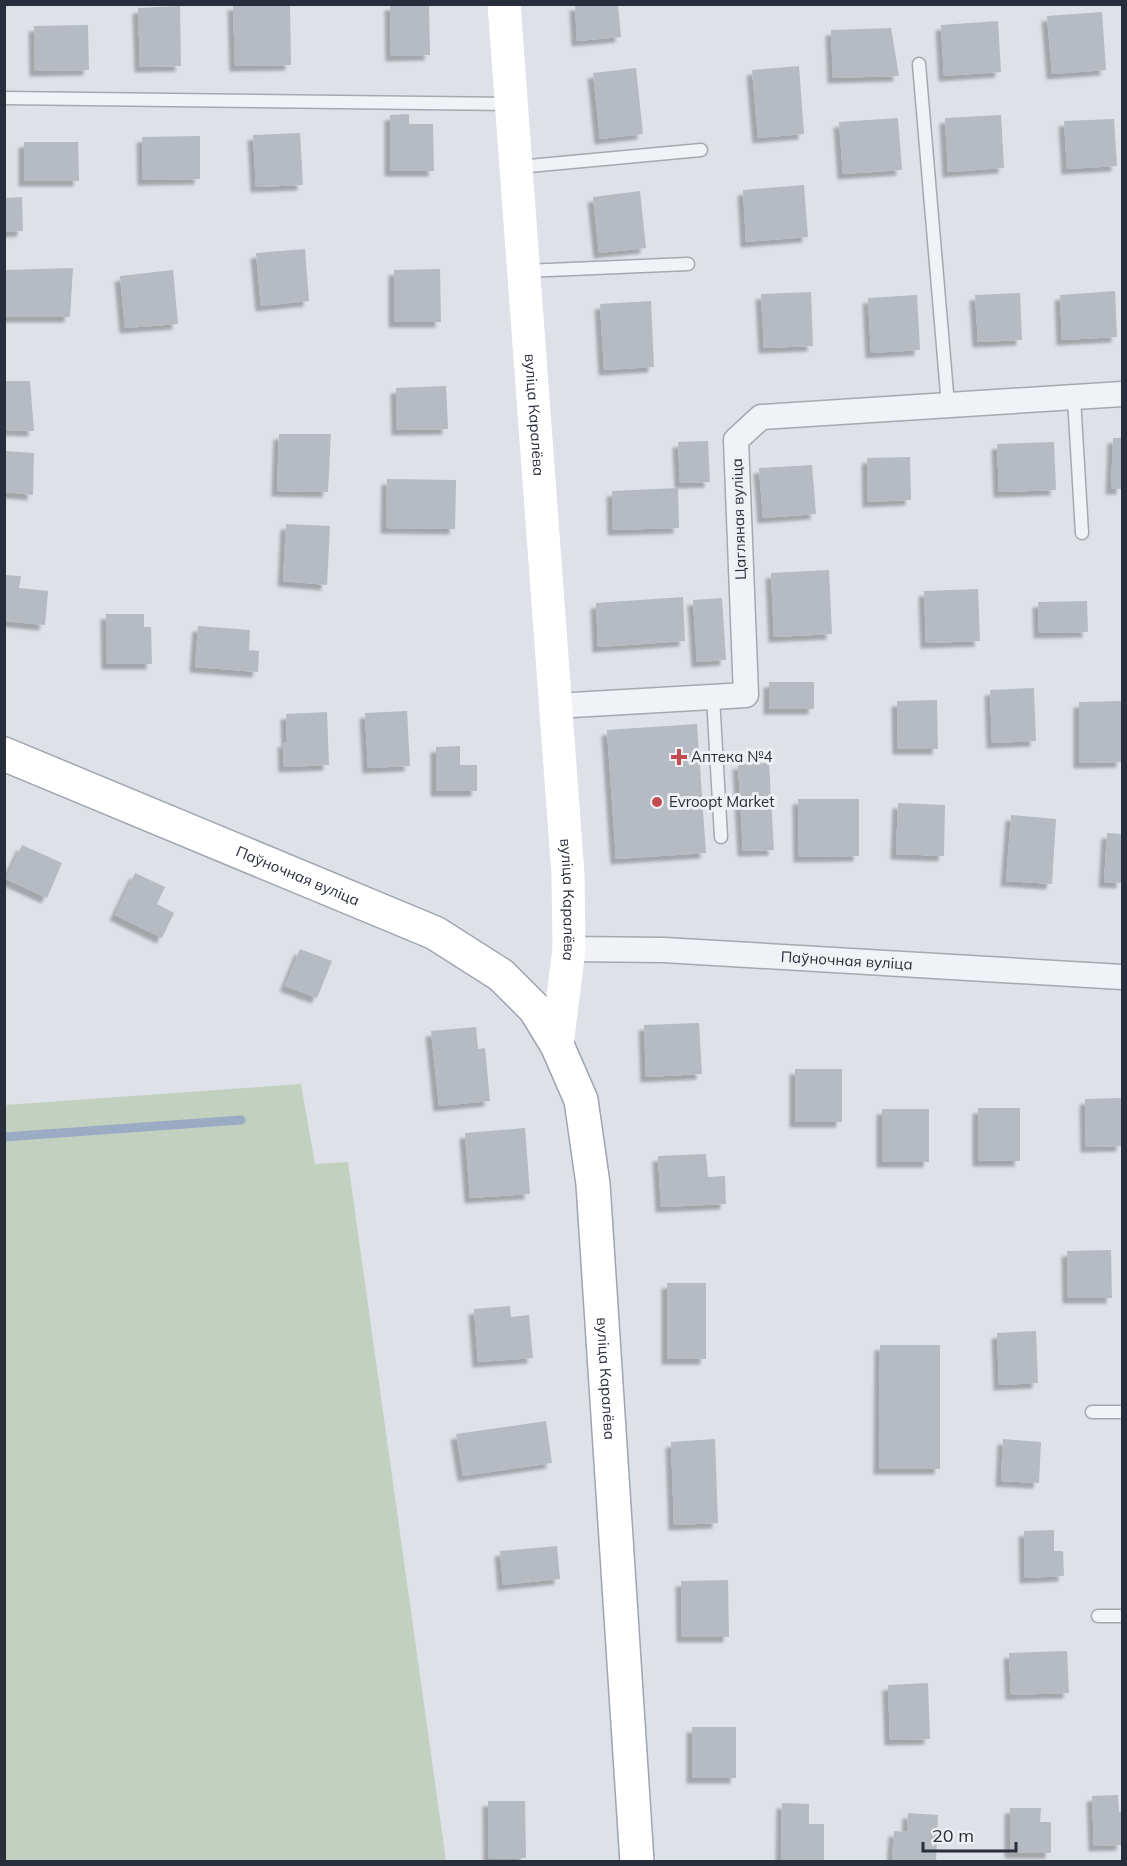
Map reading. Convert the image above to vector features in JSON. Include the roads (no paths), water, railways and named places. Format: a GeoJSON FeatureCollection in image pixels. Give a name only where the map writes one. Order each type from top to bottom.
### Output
{"type":"FeatureCollection","features":[{"type":"Feature","properties":{"kind":"main road","name":"вуліца Каралёва"},"geometry":{"type":"LineString","coordinates":[[504,4],[568,875],[569,949],[557,1045],[580,1100],[593,1184],[637,1862]]}},
{"type":"Feature","properties":{"kind":"main road","name":"Паўночная вуліца"},"geometry":{"type":"LineString","coordinates":[[4,754],[435,933],[501,975],[536,1009],[557,1045]]}},
{"type":"Feature","properties":{"kind":"street","name":"Цагляная вуліца"},"geometry":{"type":"LineString","coordinates":[[555,706],[746,694],[736,440],[761,417],[1122,394]]}},
{"type":"Feature","properties":{"kind":"street","name":"Паўночная вуліца"},"geometry":{"type":"LineString","coordinates":[[569,949],[664,950],[1122,977]]}},
{"type":"Feature","properties":{"kind":"lane"},"geometry":{"type":"LineString","coordinates":[[919,64],[948,405]]}},
{"type":"Feature","properties":{"kind":"lane"},"geometry":{"type":"LineString","coordinates":[[4,98],[512,104]]}},
{"type":"Feature","properties":{"kind":"lane"},"geometry":{"type":"LineString","coordinates":[[516,167],[701,150]]}},
{"type":"Feature","properties":{"kind":"lane"},"geometry":{"type":"LineString","coordinates":[[524,272],[688,264]]}},
{"type":"Feature","properties":{"kind":"lane"},"geometry":{"type":"LineString","coordinates":[[1074,398],[1082,533]]}},
{"type":"Feature","properties":{"kind":"lane"},"geometry":{"type":"LineString","coordinates":[[713,697],[721,837]]}},
{"type":"Feature","properties":{"kind":"lane"},"geometry":{"type":"LineString","coordinates":[[1092,1412],[1122,1412]]}},
{"type":"Feature","properties":{"kind":"lane"},"geometry":{"type":"LineString","coordinates":[[1098,1616],[1122,1616]]}},
{"type":"Feature","properties":{"kind":"waterway"},"geometry":{"type":"LineString","coordinates":[[4,1137],[241,1120]]}},
{"type":"Feature","properties":{"kind":"place","name":"Аптека №4"},"geometry":{"type":"Point","coordinates":[679,757]}},
{"type":"Feature","properties":{"kind":"place","name":"Evroopt Market"},"geometry":{"type":"Point","coordinates":[657,802]}}]}
